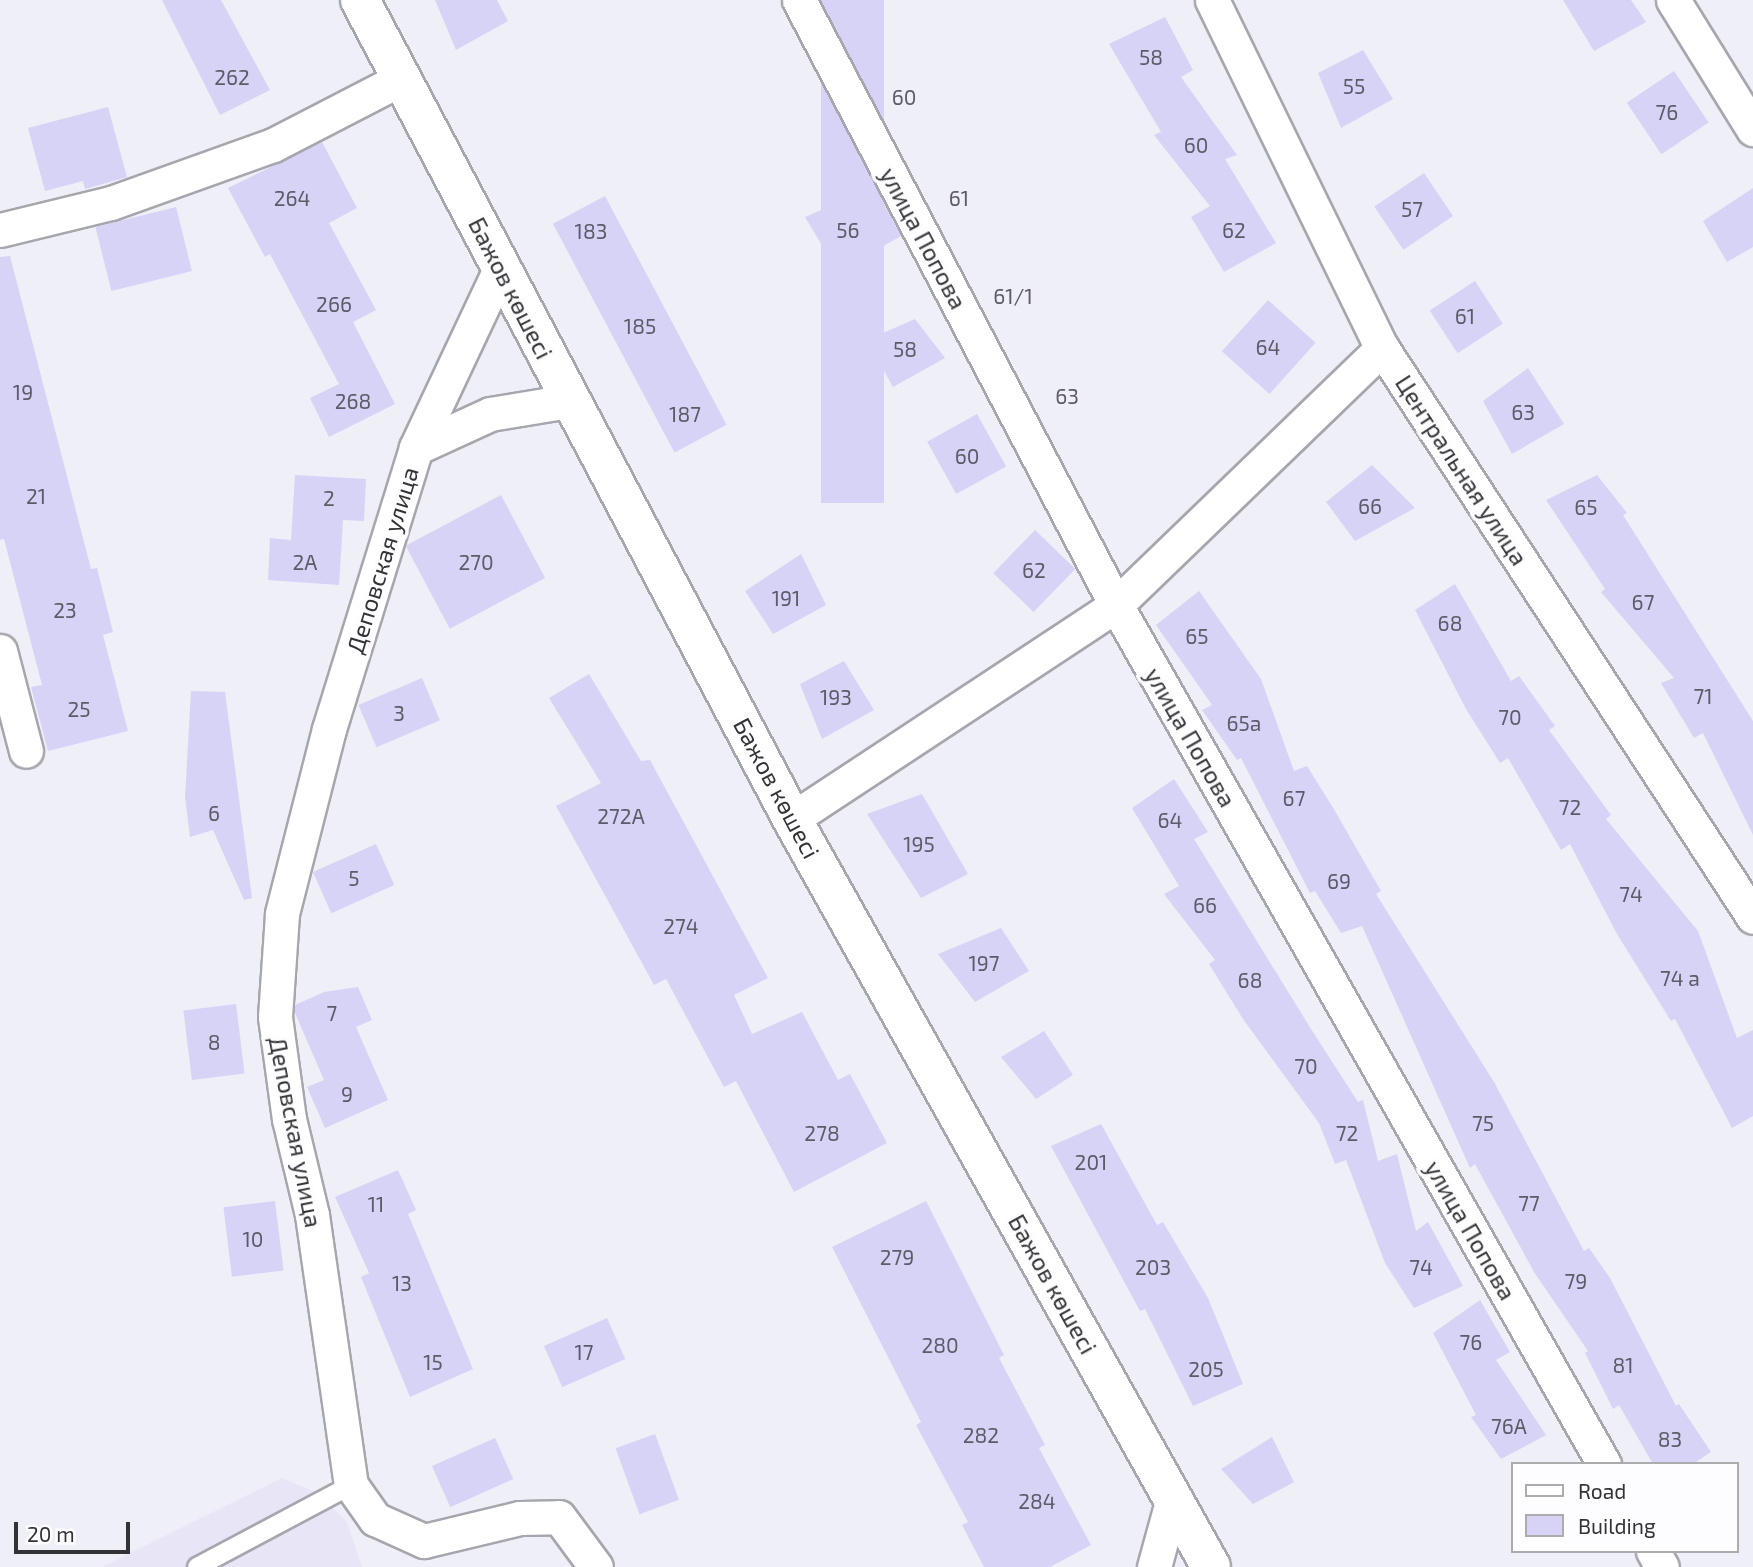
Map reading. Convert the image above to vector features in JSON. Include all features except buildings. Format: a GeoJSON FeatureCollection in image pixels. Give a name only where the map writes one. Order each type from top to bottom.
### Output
{"type":"FeatureCollection","features":[{"type":"Feature","properties":{"kind":"main road","name":"Бажов көшесі"},"geometry":{"type":"LineString","coordinates":[[360,0],[569,401],[792,819],[1212,1567]]}},
{"type":"Feature","properties":{"kind":"street","name":"улица Попова"},"geometry":{"type":"LineString","coordinates":[[799,0],[1116,605],[1603,1462]]}},
{"type":"Feature","properties":{"kind":"street","name":"Центральная улица"},"geometry":{"type":"LineString","coordinates":[[1212,0],[1382,348],[1753,917]]}},
{"type":"Feature","properties":{"kind":"street"},"geometry":{"type":"LineString","coordinates":[[1673,0],[1753,129]]}},
{"type":"Feature","properties":{"kind":"street"},"geometry":{"type":"LineString","coordinates":[[0,230],[111,202],[261,150],[352,108],[401,79]]}},
{"type":"Feature","properties":{"kind":"street","name":"Деповская улица"},"geometry":{"type":"LineString","coordinates":[[501,267],[416,448],[301,830],[282,914],[275,1017],[289,1119],[312,1215],[351,1485],[375,1519],[424,1541],[520,1518],[559,1517],[596,1567]]}},
{"type":"Feature","properties":{"kind":"street"},"geometry":{"type":"LineString","coordinates":[[792,819],[1116,605],[1382,348]]}},
{"type":"Feature","properties":{"kind":"street"},"geometry":{"type":"LineString","coordinates":[[456,367],[459,397],[490,414]]}},
{"type":"Feature","properties":{"kind":"street"},"geometry":{"type":"LineString","coordinates":[[416,448],[490,414],[569,401]]}},
{"type":"Feature","properties":{"kind":"street"},"geometry":{"type":"LineString","coordinates":[[0,651],[26,751]]}},
{"type":"Feature","properties":{"kind":"street"},"geometry":{"type":"LineString","coordinates":[[1154,1567],[1173,1498]]}},
{"type":"Feature","properties":{"kind":"lane"},"geometry":{"type":"LineString","coordinates":[[197,1567],[351,1485]]}},
{"type":"Feature","properties":{"kind":"shaded area"},"geometry":{"type":"Polygon","coordinates":[[[282,1478],[318,1493],[347,1522],[362,1567],[102,1567],[282,1478]]]}}]}
